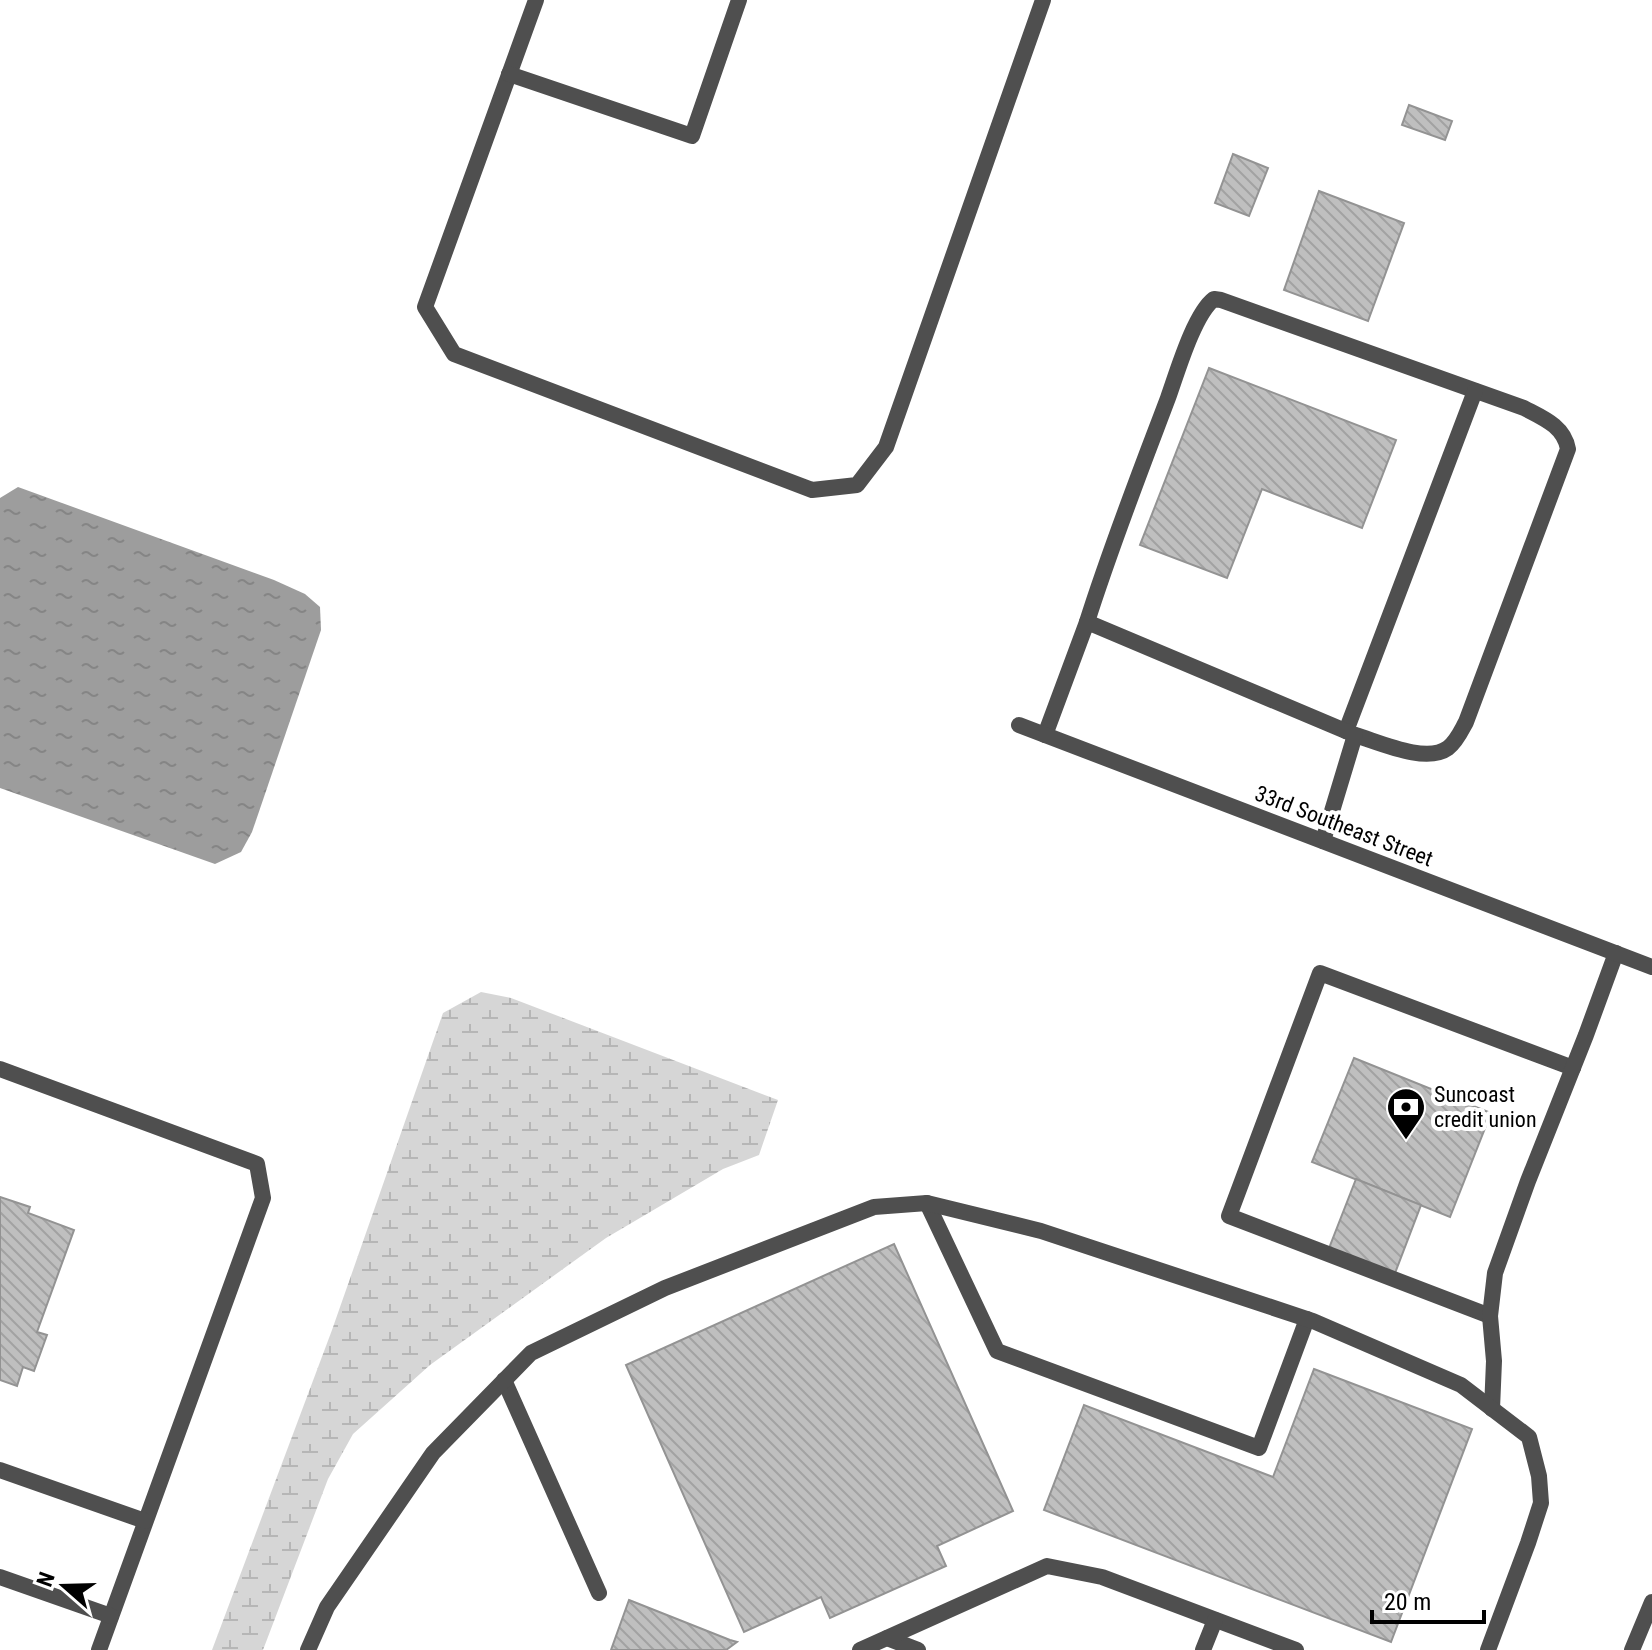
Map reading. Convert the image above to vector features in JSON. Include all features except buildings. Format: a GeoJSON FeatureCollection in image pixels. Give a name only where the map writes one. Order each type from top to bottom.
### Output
{"type":"FeatureCollection","features":[{"type":"Feature","properties":{"kind":"street"},"geometry":{"type":"LineString","coordinates":[[536,0],[425,307],[454,354],[812,490],[857,485],[886,447],[1043,0]]}},
{"type":"Feature","properties":{"kind":"street"},"geometry":{"type":"LineString","coordinates":[[509,74],[692,136],[739,0]]}},
{"type":"Feature","properties":{"kind":"street"},"geometry":{"type":"LineString","coordinates":[[1045,735],[1112,544],[1190,341],[1208,304],[1214,299],[1524,408],[1549,420],[1561,431],[1568,449],[1466,722],[1455,742],[1445,750],[1420,753],[1403,750],[1351,733],[1087,622]]}},
{"type":"Feature","properties":{"kind":"street"},"geometry":{"type":"LineString","coordinates":[[1323,841],[1351,733],[1475,391]]}},
{"type":"Feature","properties":{"kind":"street","name":"33rd Southeast Street"},"geometry":{"type":"LineString","coordinates":[[1019,725],[1652,967]]}},
{"type":"Feature","properties":{"kind":"street"},"geometry":{"type":"LineString","coordinates":[[1492,1409],[1494,1361],[1490,1316],[1495,1273],[1616,953]]}},
{"type":"Feature","properties":{"kind":"street"},"geometry":{"type":"LineString","coordinates":[[1490,1316],[1229,1216],[1320,973],[1573,1068]]}},
{"type":"Feature","properties":{"kind":"street"},"geometry":{"type":"LineString","coordinates":[[0,1069],[257,1164],[263,1198],[99,1650]]}},
{"type":"Feature","properties":{"kind":"street"},"geometry":{"type":"LineString","coordinates":[[927,1203],[997,1351],[1259,1448],[1307,1319]]}},
{"type":"Feature","properties":{"kind":"street"},"geometry":{"type":"LineString","coordinates":[[308,1650],[327,1607],[433,1453],[531,1353],[665,1288],[874,1207],[927,1203],[1041,1231],[1307,1319],[1461,1385],[1529,1437],[1539,1476],[1541,1503],[1488,1650]]}},
{"type":"Feature","properties":{"kind":"street"},"geometry":{"type":"LineString","coordinates":[[504,1380],[599,1593]]}},
{"type":"Feature","properties":{"kind":"street"},"geometry":{"type":"LineString","coordinates":[[0,1470],[145,1521]]}},
{"type":"Feature","properties":{"kind":"street"},"geometry":{"type":"LineString","coordinates":[[860,1650],[1047,1566],[1102,1577],[1296,1650]]}},
{"type":"Feature","properties":{"kind":"street"},"geometry":{"type":"LineString","coordinates":[[0,1577],[111,1616]]}},
{"type":"Feature","properties":{"kind":"street"},"geometry":{"type":"LineString","coordinates":[[1632,1650],[1652,1602]]}},
{"type":"Feature","properties":{"kind":"street"},"geometry":{"type":"LineString","coordinates":[[1203,1650],[1215,1620]]}},
{"type":"Feature","properties":{"kind":"street"},"geometry":{"type":"LineString","coordinates":[[887,1638],[918,1650]]}},
{"type":"Feature","properties":{"kind":"green space"},"geometry":{"type":"Polygon","coordinates":[[[481,992],[511,998],[778,1100],[759,1155],[723,1169],[606,1238],[430,1365],[353,1434],[328,1479],[263,1650],[212,1650],[332,1330],[443,1013],[481,992]]]}},
{"type":"Feature","properties":{"kind":"water"},"geometry":{"type":"Polygon","coordinates":[[[18,487],[274,580],[305,594],[320,607],[321,630],[252,832],[241,852],[215,864],[0,788],[0,498],[18,487]]]}},
{"type":"Feature","properties":{"kind":"place","name":"Suncoast credit union"},"geometry":{"type":"Point","coordinates":[1406,1141]}}]}
